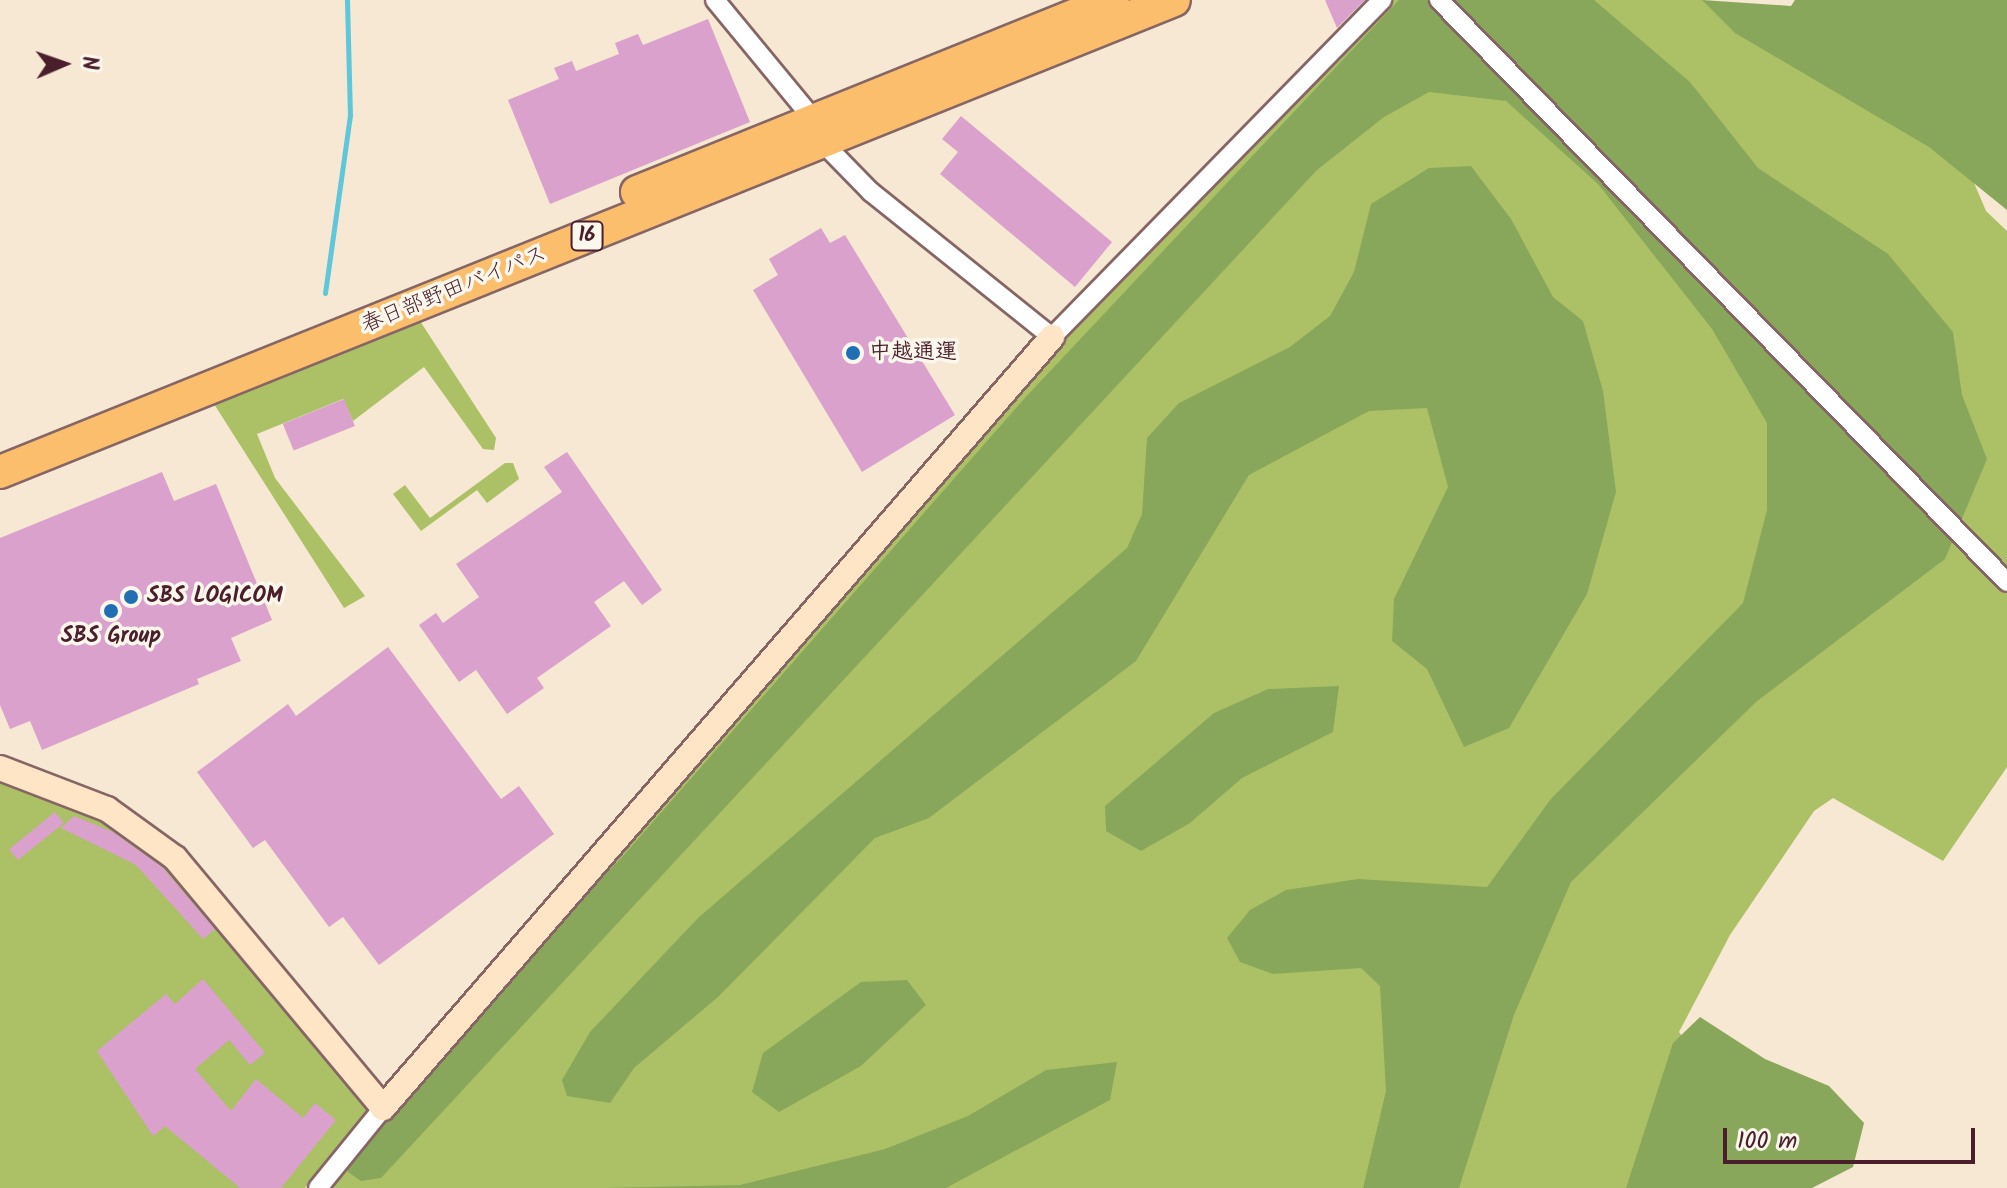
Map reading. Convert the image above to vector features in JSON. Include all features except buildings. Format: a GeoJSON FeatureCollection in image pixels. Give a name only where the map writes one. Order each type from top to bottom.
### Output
{"type":"FeatureCollection","features":[{"type":"Feature","properties":{"kind":"highway","name":"春日部野田バイパス"},"geometry":{"type":"LineString","coordinates":[[0,472],[818,131],[1113,0]]}},
{"type":"Feature","properties":{"kind":"highway","name":"春日部野田バイパス"},"geometry":{"type":"LineString","coordinates":[[0,449],[818,131],[1174,0]]}},
{"type":"Feature","properties":{"kind":"street"},"geometry":{"type":"LineString","coordinates":[[715,0],[818,131],[871,192],[1052,337]]}},
{"type":"Feature","properties":{"kind":"street"},"geometry":{"type":"LineString","coordinates":[[318,1188],[383,1108],[1052,337],[1382,0]]}},
{"type":"Feature","properties":{"kind":"street"},"geometry":{"type":"LineString","coordinates":[[1439,0],[1644,218],[2007,582]]}},
{"type":"Feature","properties":{"kind":"street"},"geometry":{"type":"LineString","coordinates":[[0,768],[107,809],[175,858],[383,1108]]}},
{"type":"Feature","properties":{"kind":"green space"},"geometry":{"type":"Polygon","coordinates":[[[1392,0],[1429,0],[2007,594],[2007,767],[1943,861],[1833,798],[1814,811],[1730,935],[1679,1032],[1799,1188],[327,1188],[1066,339],[1392,0]]]}},
{"type":"Feature","properties":{"kind":"green space"},"geometry":{"type":"Polygon","coordinates":[[[1399,0],[1594,0],[1690,82],[1758,168],[1888,254],[1953,332],[1962,395],[1987,459],[1945,559],[1756,702],[1571,882],[1514,1015],[1459,1188],[1363,1188],[1386,1091],[1380,986],[1361,968],[1273,974],[1240,962],[1227,938],[1250,910],[1286,890],[1358,879],[1487,887],[1550,800],[1743,603],[1767,510],[1767,423],[1712,329],[1598,184],[1506,101],[1429,92],[1384,117],[1317,170],[381,1178],[361,1181],[348,1172],[340,1151],[416,1064],[623,856],[1023,400],[1399,0]]]}},
{"type":"Feature","properties":{"kind":"green space"},"geometry":{"type":"Polygon","coordinates":[[[1446,0],[1704,0],[1969,171],[1986,211],[2007,231],[2007,578],[1446,0]]]}},
{"type":"Feature","properties":{"kind":"green space"},"geometry":{"type":"Polygon","coordinates":[[[1702,0],[1791,6],[1795,0],[2007,0],[2007,210],[1929,147],[1735,33],[1702,0]]]}},
{"type":"Feature","properties":{"kind":"green space"},"geometry":{"type":"Polygon","coordinates":[[[1471,166],[1511,219],[1553,297],[1583,321],[1603,391],[1616,492],[1587,594],[1509,728],[1464,747],[1427,669],[1392,641],[1394,599],[1448,487],[1427,408],[1369,411],[1249,475],[1136,661],[929,818],[875,838],[718,997],[634,1068],[610,1103],[567,1096],[562,1080],[590,1032],[698,918],[1127,548],[1142,514],[1147,438],[1179,403],[1290,347],[1330,316],[1354,272],[1371,204],[1429,168],[1471,166]]]}},
{"type":"Feature","properties":{"kind":"green space"},"geometry":{"type":"Polygon","coordinates":[[[420,321],[496,438],[494,450],[483,449],[424,367],[353,421],[343,399],[257,434],[275,478],[365,596],[344,608],[214,404],[420,321]]]}},
{"type":"Feature","properties":{"kind":"green space"},"geometry":{"type":"Polygon","coordinates":[[[505,463],[513,463],[519,479],[487,503],[477,490],[421,531],[393,494],[405,485],[430,518],[505,463]]]}},
{"type":"Feature","properties":{"kind":"green space"},"geometry":{"type":"Polygon","coordinates":[[[1339,686],[1333,732],[1242,778],[1190,823],[1141,851],[1106,831],[1105,806],[1214,713],[1268,689],[1339,686]]]}},
{"type":"Feature","properties":{"kind":"green space"},"geometry":{"type":"Polygon","coordinates":[[[0,778],[95,813],[157,853],[369,1109],[305,1188],[0,1188],[0,778]]]}},
{"type":"Feature","properties":{"kind":"green space"},"geometry":{"type":"Polygon","coordinates":[[[907,980],[926,1005],[861,1066],[779,1112],[752,1092],[763,1053],[861,982],[907,980]]]}},
{"type":"Feature","properties":{"kind":"green space"},"geometry":{"type":"Polygon","coordinates":[[[1700,1017],[1765,1059],[1829,1086],[1864,1123],[1853,1167],[1812,1188],[1626,1188],[1673,1043],[1700,1017]]]}},
{"type":"Feature","properties":{"kind":"green space"},"geometry":{"type":"Polygon","coordinates":[[[1117,1062],[1110,1100],[946,1188],[603,1188],[740,1185],[885,1149],[968,1116],[1046,1070],[1117,1062]]]}},
{"type":"Feature","properties":{"kind":"waterway"},"geometry":{"type":"LineString","coordinates":[[325,293],[350,116],[347,0]]}},
{"type":"Feature","properties":{"kind":"place","name":"中越通運"},"geometry":{"type":"Point","coordinates":[853,353]}},
{"type":"Feature","properties":{"kind":"place","name":"SBS LOGICOM"},"geometry":{"type":"Point","coordinates":[131,597]}},
{"type":"Feature","properties":{"kind":"place","name":"SBS Group"},"geometry":{"type":"Point","coordinates":[111,611]}}]}
